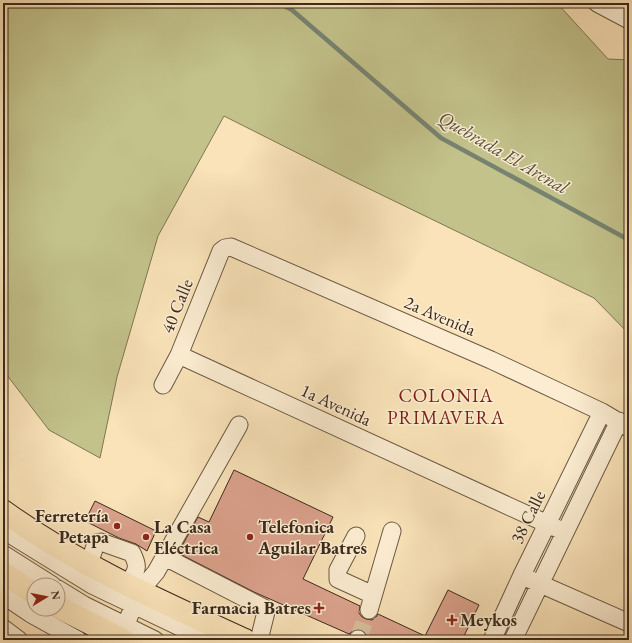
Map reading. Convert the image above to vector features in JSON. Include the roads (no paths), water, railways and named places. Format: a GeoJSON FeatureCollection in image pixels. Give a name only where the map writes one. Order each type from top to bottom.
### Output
{"type":"FeatureCollection","features":[{"type":"Feature","properties":{"kind":"highway"},"geometry":{"type":"LineString","coordinates":[[3,511],[45,539],[89,564],[134,594],[245,640]]}},
{"type":"Feature","properties":{"kind":"highway"},"geometry":{"type":"LineString","coordinates":[[3,573],[26,588]]}},
{"type":"Feature","properties":{"kind":"highway"},"geometry":{"type":"LineString","coordinates":[[66,610],[123,635]]}},
{"type":"Feature","properties":{"kind":"street"},"geometry":{"type":"LineString","coordinates":[[597,3],[629,20]]}},
{"type":"Feature","properties":{"kind":"street","name":"40 Calle"},"geometry":{"type":"LineString","coordinates":[[163,385],[179,355],[221,251],[225,248],[231,247]]}},
{"type":"Feature","properties":{"kind":"street","name":"2a Avenida"},"geometry":{"type":"LineString","coordinates":[[231,247],[491,360],[602,412],[624,424]]}},
{"type":"Feature","properties":{"kind":"street","name":"1a Avenida"},"geometry":{"type":"LineString","coordinates":[[179,355],[564,532]]}},
{"type":"Feature","properties":{"kind":"street","name":"38 Calle"},"geometry":{"type":"LineString","coordinates":[[492,640],[522,575],[602,412]]}},
{"type":"Feature","properties":{"kind":"street"},"geometry":{"type":"LineString","coordinates":[[513,640],[564,532],[624,424]]}},
{"type":"Feature","properties":{"kind":"street"},"geometry":{"type":"LineString","coordinates":[[134,594],[156,572],[239,425]]}},
{"type":"Feature","properties":{"kind":"street"},"geometry":{"type":"LineString","coordinates":[[3,530],[92,585],[134,594],[207,640]]}},
{"type":"Feature","properties":{"kind":"street"},"geometry":{"type":"LineString","coordinates":[[356,536],[338,570],[338,579],[371,602],[392,532]]}},
{"type":"Feature","properties":{"kind":"street"},"geometry":{"type":"LineString","coordinates":[[89,564],[96,543],[101,542],[132,553],[137,563],[134,594],[123,635]]}},
{"type":"Feature","properties":{"kind":"street"},"geometry":{"type":"LineString","coordinates":[[3,554],[39,577]]}},
{"type":"Feature","properties":{"kind":"street"},"geometry":{"type":"LineString","coordinates":[[165,557],[264,608],[266,612],[259,640]]}},
{"type":"Feature","properties":{"kind":"street"},"geometry":{"type":"LineString","coordinates":[[522,575],[629,623]]}},
{"type":"Feature","properties":{"kind":"street"},"geometry":{"type":"LineString","coordinates":[[66,594],[84,605],[123,635],[155,640]]}},
{"type":"Feature","properties":{"kind":"street"},"geometry":{"type":"LineString","coordinates":[[3,595],[31,614],[78,640]]}},
{"type":"Feature","properties":{"kind":"street"},"geometry":{"type":"LineString","coordinates":[[3,628],[19,640]]}},
{"type":"Feature","properties":{"kind":"waterway","name":"Quebrada El Arenal"},"geometry":{"type":"LineString","coordinates":[[279,3],[292,10],[441,138],[629,240]]}},
{"type":"Feature","properties":{"kind":"tunnel"},"geometry":{"type":"LineString","coordinates":[[358,639],[369,610]]}},
{"type":"Feature","properties":{"kind":"place","name":"Ferretería Petapa"},"geometry":{"type":"Point","coordinates":[117,526]}},
{"type":"Feature","properties":{"kind":"place","name":"La Casa Eléctrica"},"geometry":{"type":"Point","coordinates":[146,537]}},
{"type":"Feature","properties":{"kind":"place","name":"Telefonica Aguilar Batres"},"geometry":{"type":"Point","coordinates":[250,537]}},
{"type":"Feature","properties":{"kind":"place","name":"Farmacia Batres"},"geometry":{"type":"Point","coordinates":[319,608]}},
{"type":"Feature","properties":{"kind":"place","name":"Meykos"},"geometry":{"type":"Point","coordinates":[452,620]}},
{"type":"Feature","properties":{"kind":"district","name":"COLONIA PRIMAVERA"},"geometry":{"type":"Point","coordinates":[446,406]}}]}
